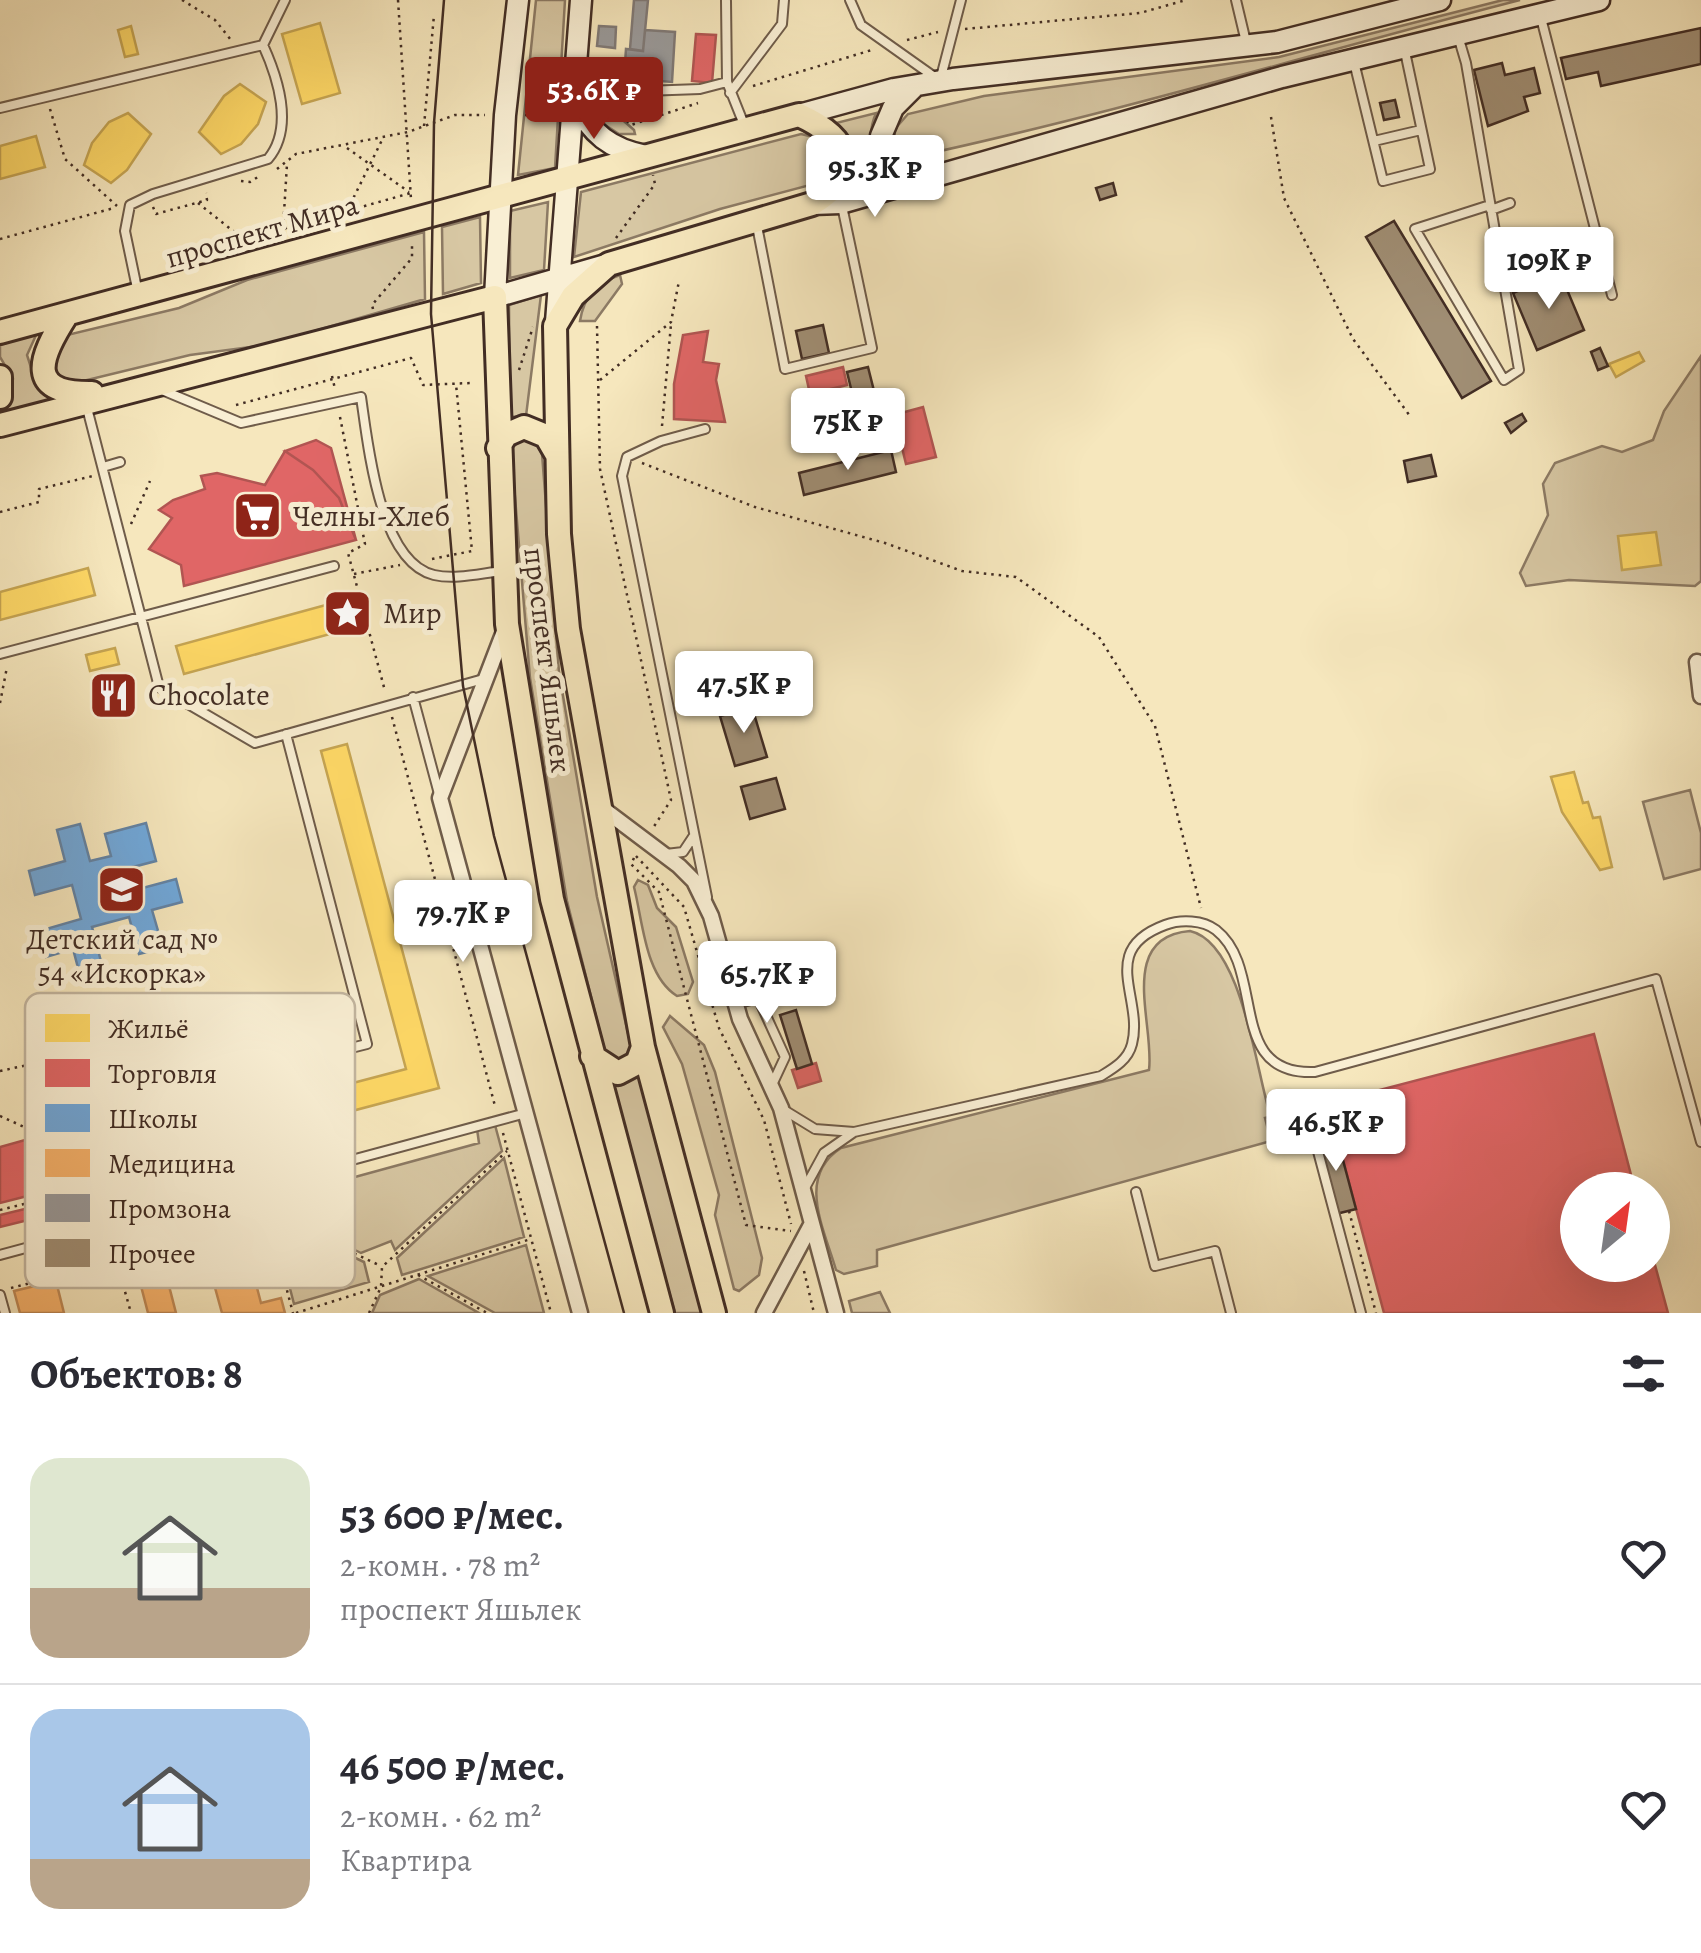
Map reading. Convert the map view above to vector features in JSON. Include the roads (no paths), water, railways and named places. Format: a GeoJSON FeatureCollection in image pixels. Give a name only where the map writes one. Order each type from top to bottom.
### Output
{"type":"FeatureCollection","features":[{"type":"Feature","properties":{"kind":"main road","name":"проспект Яшьлек"},"geometry":{"type":"LineString","coordinates":[[518,0],[498,198],[494,297],[507,624],[552,899],[662,1313]]}},
{"type":"Feature","properties":{"kind":"main road","name":"проспект Яшьлек"},"geometry":{"type":"LineString","coordinates":[[582,0],[560,278],[547,326],[568,629],[643,1048],[714,1313]]}},
{"type":"Feature","properties":{"kind":"main road"},"geometry":{"type":"LineString","coordinates":[[798,115],[940,82],[1247,47],[1404,4],[1440,0]]}},
{"type":"Feature","properties":{"kind":"main road"},"geometry":{"type":"LineString","coordinates":[[812,204],[841,204],[1353,58],[1599,0]]}},
{"type":"Feature","properties":{"kind":"main road"},"geometry":{"type":"LineString","coordinates":[[915,86],[893,108],[881,136],[896,163],[927,178]]}},
{"type":"Feature","properties":{"kind":"main road"},"geometry":{"type":"LineString","coordinates":[[575,91],[585,121],[604,142],[651,165]]}},
{"type":"Feature","properties":{"kind":"main road","name":"проспект Мира"},"geometry":{"type":"LineString","coordinates":[[0,332],[139,298],[498,198],[651,165],[746,128],[798,115]]}},
{"type":"Feature","properties":{"kind":"main road"},"geometry":{"type":"LineString","coordinates":[[0,426],[494,297],[560,278],[613,255],[756,222],[812,204],[836,190],[846,162],[837,138],[825,127],[798,115]]}},
{"type":"Feature","properties":{"kind":"main road"},"geometry":{"type":"LineString","coordinates":[[547,326],[613,255]]}},
{"type":"Feature","properties":{"kind":"main road"},"geometry":{"type":"LineString","coordinates":[[66,316],[42,359],[51,386],[64,394],[123,393]]}},
{"type":"Feature","properties":{"kind":"main road"},"geometry":{"type":"LineString","coordinates":[[0,377],[0,398]]}},
{"type":"Feature","properties":{"kind":"main road"},"geometry":{"type":"LineString","coordinates":[[498,448],[506,435],[524,427],[546,436],[557,455]]}},
{"type":"Feature","properties":{"kind":"main road"},"geometry":{"type":"LineString","coordinates":[[592,1056],[618,1073],[637,1063],[643,1048]]}},
{"type":"Feature","properties":{"kind":"street"},"geometry":{"type":"LineString","coordinates":[[507,624],[440,798],[580,1313]]}},
{"type":"Feature","properties":{"kind":"street"},"geometry":{"type":"LineString","coordinates":[[1697,662],[1701,696]]}},
{"type":"Feature","properties":{"kind":"street"},"geometry":{"type":"LineString","coordinates":[[596,801],[611,818],[694,880],[711,916],[736,1004],[780,1108],[836,1313]]}},
{"type":"Feature","properties":{"kind":"street"},"geometry":{"type":"LineString","coordinates":[[764,1313],[811,1224]]}},
{"type":"Feature","properties":{"kind":"lane"},"geometry":{"type":"LineString","coordinates":[[139,298],[125,231],[130,206],[153,194],[268,160],[276,148],[282,108],[263,45],[285,0]]}},
{"type":"Feature","properties":{"kind":"lane"},"geometry":{"type":"LineString","coordinates":[[726,0],[726,82],[746,128]]}},
{"type":"Feature","properties":{"kind":"lane"},"geometry":{"type":"LineString","coordinates":[[730,93],[782,24],[784,0]]}},
{"type":"Feature","properties":{"kind":"lane"},"geometry":{"type":"LineString","coordinates":[[850,0],[861,25],[940,82],[961,0]]}},
{"type":"Feature","properties":{"kind":"lane"},"geometry":{"type":"LineString","coordinates":[[1236,0],[1247,47]]}},
{"type":"Feature","properties":{"kind":"lane"},"geometry":{"type":"LineString","coordinates":[[1540,14],[1612,295]]}},
{"type":"Feature","properties":{"kind":"lane"},"geometry":{"type":"LineString","coordinates":[[1456,32],[1466,62],[1490,207],[1519,370],[1504,380],[1416,229],[1490,207],[1510,203]]}},
{"type":"Feature","properties":{"kind":"lane"},"geometry":{"type":"LineString","coordinates":[[0,108],[263,45]]}},
{"type":"Feature","properties":{"kind":"lane"},"geometry":{"type":"LineString","coordinates":[[1353,58],[1383,181],[1430,169],[1404,45]]}},
{"type":"Feature","properties":{"kind":"lane"},"geometry":{"type":"LineString","coordinates":[[644,92],[700,89],[726,82]]}},
{"type":"Feature","properties":{"kind":"lane"},"geometry":{"type":"LineString","coordinates":[[1374,141],[1421,130]]}},
{"type":"Feature","properties":{"kind":"lane"},"geometry":{"type":"LineString","coordinates":[[756,222],[767,259],[785,369],[872,348],[841,204]]}},
{"type":"Feature","properties":{"kind":"lane"},"geometry":{"type":"LineString","coordinates":[[152,386],[241,423],[361,397],[372,471],[396,544],[412,563],[432,575],[503,570]]}},
{"type":"Feature","properties":{"kind":"lane"},"geometry":{"type":"LineString","coordinates":[[86,404],[159,687],[255,743],[489,678]]}},
{"type":"Feature","properties":{"kind":"lane"},"geometry":{"type":"LineString","coordinates":[[706,430],[661,441],[627,457],[622,476],[711,916]]}},
{"type":"Feature","properties":{"kind":"lane"},"geometry":{"type":"LineString","coordinates":[[104,470],[120,462]]}},
{"type":"Feature","properties":{"kind":"lane"},"geometry":{"type":"LineString","coordinates":[[5,652],[334,566]]}},
{"type":"Feature","properties":{"kind":"lane"},"geometry":{"type":"LineString","coordinates":[[414,697],[440,798]]}},
{"type":"Feature","properties":{"kind":"lane"},"geometry":{"type":"LineString","coordinates":[[286,734],[354,993]]}},
{"type":"Feature","properties":{"kind":"lane"},"geometry":{"type":"LineString","coordinates":[[660,853],[683,852],[694,833]]}},
{"type":"Feature","properties":{"kind":"lane"},"geometry":{"type":"LineString","coordinates":[[780,1108],[815,1129],[854,1132],[1110,1070],[1132,1045],[1125,969],[1134,946],[1154,929],[1174,922],[1205,925],[1225,938],[1234,953],[1259,1043],[1271,1062],[1292,1074],[1316,1072],[1656,979],[1701,1142]]}},
{"type":"Feature","properties":{"kind":"lane"},"geometry":{"type":"LineString","coordinates":[[355,998],[367,1044],[355,1047]]}},
{"type":"Feature","properties":{"kind":"lane"},"geometry":{"type":"LineString","coordinates":[[736,1004],[758,998],[785,1056],[771,1087]]}},
{"type":"Feature","properties":{"kind":"lane"},"geometry":{"type":"LineString","coordinates":[[355,1159],[526,1113]]}},
{"type":"Feature","properties":{"kind":"lane"},"geometry":{"type":"LineString","coordinates":[[805,1193],[814,1164],[854,1132]]}},
{"type":"Feature","properties":{"kind":"lane"},"geometry":{"type":"LineString","coordinates":[[1316,1144],[1361,1313]]}},
{"type":"Feature","properties":{"kind":"lane"},"geometry":{"type":"LineString","coordinates":[[1136,1192],[1155,1266],[1214,1251],[1231,1313]]}},
{"type":"Feature","properties":{"kind":"lane"},"geometry":{"type":"LineString","coordinates":[[0,1255],[25,1248]]}},
{"type":"Feature","properties":{"kind":"lane"},"geometry":{"type":"LineString","coordinates":[[0,1293],[5,1313]]}},
{"type":"Feature","properties":{"kind":"tram line"},"geometry":{"type":"LineString","coordinates":[[444,0],[434,123],[431,314],[463,686],[494,836],[624,1313]]}},
{"type":"Feature","properties":{"kind":"place","name":"Челны-Хлеб"},"geometry":{"type":"Point","coordinates":[258,516]}},
{"type":"Feature","properties":{"kind":"place","name":"Мир"},"geometry":{"type":"Point","coordinates":[348,613]}},
{"type":"Feature","properties":{"kind":"place","name":"Chocolate"},"geometry":{"type":"Point","coordinates":[113,695]}},
{"type":"Feature","properties":{"kind":"place","name":"Детский сад № 54 «Искорка»"},"geometry":{"type":"Point","coordinates":[122,890]}}]}
